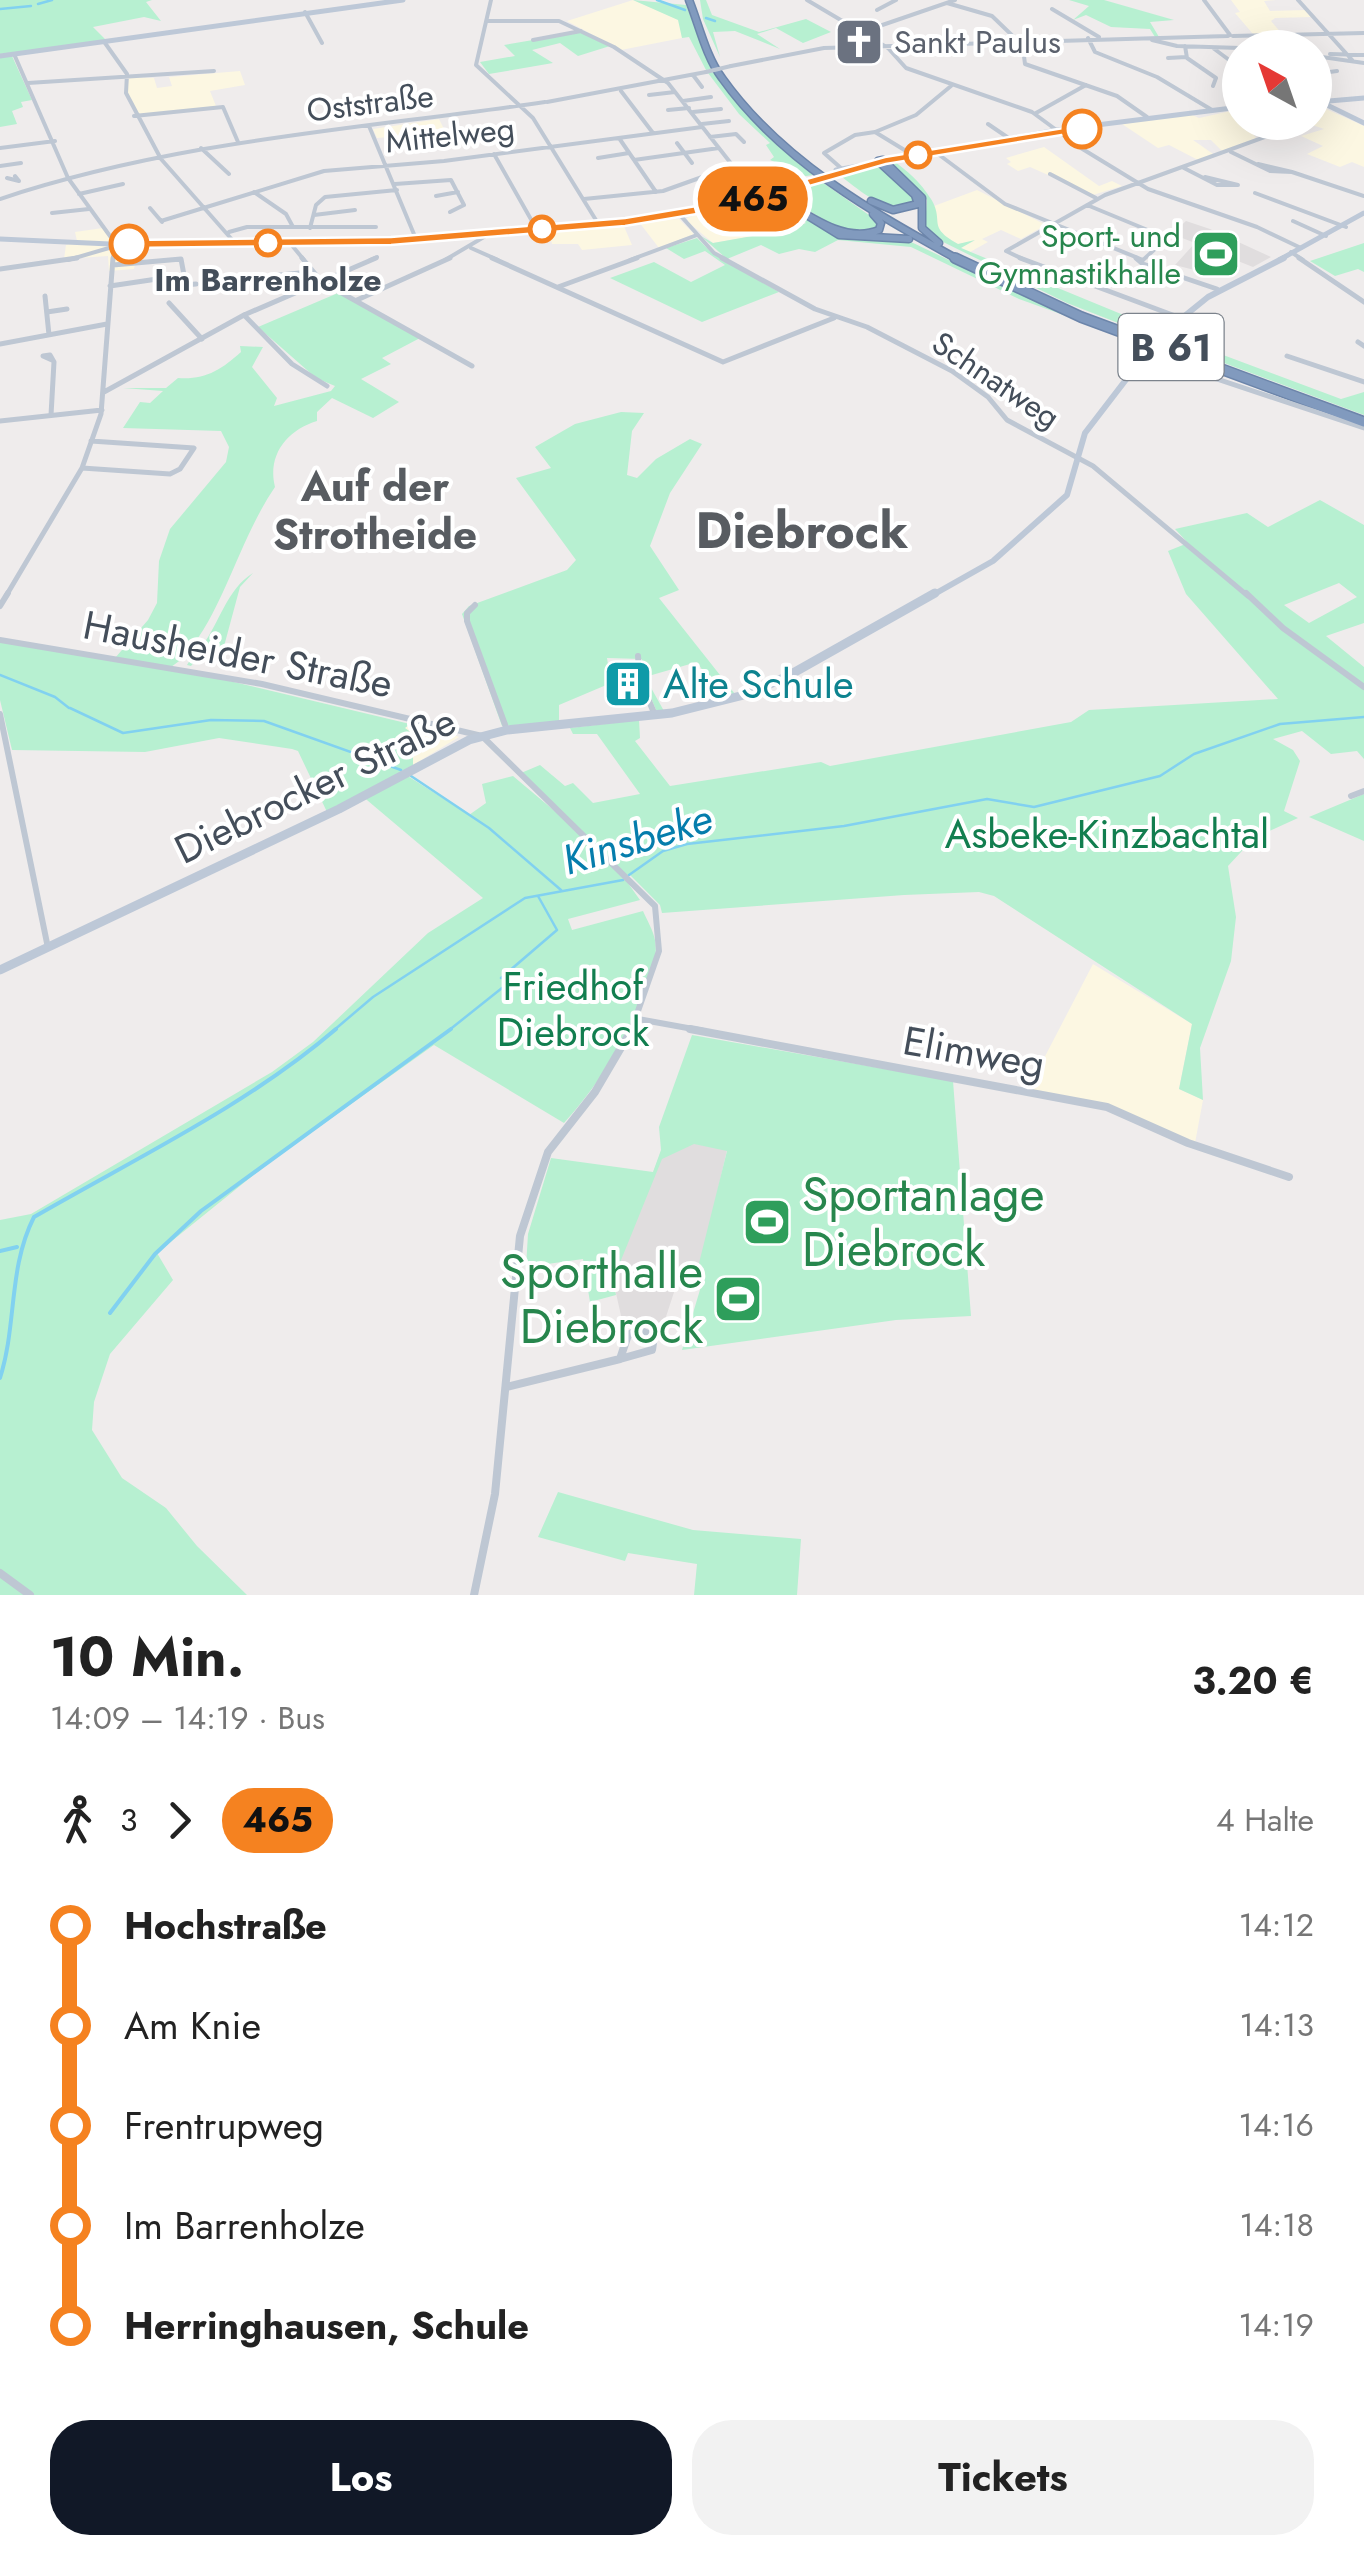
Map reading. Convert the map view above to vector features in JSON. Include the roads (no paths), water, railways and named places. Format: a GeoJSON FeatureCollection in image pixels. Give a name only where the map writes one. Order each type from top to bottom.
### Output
{"type":"FeatureCollection","features":[{"type":"Feature","properties":{"kind":"highway","name":"B 61"},"geometry":{"type":"LineString","coordinates":[[692,0],[710,48],[742,94],[788,142],[848,189],[950,254]]}},
{"type":"Feature","properties":{"kind":"highway","name":"B 61"},"geometry":{"type":"LineString","coordinates":[[692,0],[703,47],[744,105],[806,163],[867,208],[950,254],[1092,321],[1364,422]]}},
{"type":"Feature","properties":{"kind":"highway"},"geometry":{"type":"LineString","coordinates":[[848,189],[887,209],[916,206],[915,195],[881,161]]}},
{"type":"Feature","properties":{"kind":"highway"},"geometry":{"type":"LineString","coordinates":[[881,161],[922,198],[923,230],[950,254]]}},
{"type":"Feature","properties":{"kind":"highway"},"geometry":{"type":"LineString","coordinates":[[776,191],[851,236],[879,230],[879,219],[867,208]]}},
{"type":"Feature","properties":{"kind":"highway"},"geometry":{"type":"LineString","coordinates":[[776,191],[838,235],[902,237],[950,254]]}},
{"type":"Feature","properties":{"kind":"main road"},"geometry":{"type":"LineString","coordinates":[[0,56],[403,0]]}},
{"type":"Feature","properties":{"kind":"main road"},"geometry":{"type":"LineString","coordinates":[[1332,99],[1364,98]]}},
{"type":"Feature","properties":{"kind":"main road"},"geometry":{"type":"LineString","coordinates":[[1332,105],[1363,122]]}},
{"type":"Feature","properties":{"kind":"main road"},"geometry":{"type":"LineString","coordinates":[[881,161],[1011,138],[1222,109]]}},
{"type":"Feature","properties":{"kind":"main road"},"geometry":{"type":"LineString","coordinates":[[0,239],[113,246],[290,243],[416,239],[599,225],[680,215],[750,200],[839,170],[934,151]]}},
{"type":"Feature","properties":{"kind":"main road","name":"Diebrocker Straße"},"geometry":{"type":"LineString","coordinates":[[0,970],[482,736],[655,715],[770,685],[993,561],[1063,501],[1088,427],[1178,317],[1216,289],[1327,236],[1364,213]]}},
{"type":"Feature","properties":{"kind":"street"},"geometry":{"type":"LineString","coordinates":[[491,0],[475,54],[476,65],[523,106],[599,225]]}},
{"type":"Feature","properties":{"kind":"street"},"geometry":{"type":"LineString","coordinates":[[808,0],[885,46],[906,68],[1035,114],[1056,132],[1136,182],[1301,248]]}},
{"type":"Feature","properties":{"kind":"street"},"geometry":{"type":"LineString","coordinates":[[877,10],[896,0]]}},
{"type":"Feature","properties":{"kind":"street"},"geometry":{"type":"LineString","coordinates":[[1204,0],[1226,30]]}},
{"type":"Feature","properties":{"kind":"street"},"geometry":{"type":"LineString","coordinates":[[1298,0],[1328,30]]}},
{"type":"Feature","properties":{"kind":"street"},"geometry":{"type":"LineString","coordinates":[[860,32],[949,1],[992,16],[1020,40],[1025,64],[1117,96],[1147,118]]}},
{"type":"Feature","properties":{"kind":"street"},"geometry":{"type":"LineString","coordinates":[[1052,9],[1100,38]]}},
{"type":"Feature","properties":{"kind":"street"},"geometry":{"type":"LineString","coordinates":[[305,12],[322,43]]}},
{"type":"Feature","properties":{"kind":"street"},"geometry":{"type":"LineString","coordinates":[[559,22],[566,15]]}},
{"type":"Feature","properties":{"kind":"street"},"geometry":{"type":"LineString","coordinates":[[486,20],[559,22],[582,31],[665,81],[732,166],[776,191]]}},
{"type":"Feature","properties":{"kind":"street"},"geometry":{"type":"LineString","coordinates":[[1182,24],[1190,36]]}},
{"type":"Feature","properties":{"kind":"street"},"geometry":{"type":"LineString","coordinates":[[534,40],[582,31]]}},
{"type":"Feature","properties":{"kind":"street"},"geometry":{"type":"LineString","coordinates":[[1332,34],[1364,33]]}},
{"type":"Feature","properties":{"kind":"street"},"geometry":{"type":"LineString","coordinates":[[1332,34],[1352,58],[1364,62]]}},
{"type":"Feature","properties":{"kind":"street"},"geometry":{"type":"LineString","coordinates":[[1148,37],[1222,36]]}},
{"type":"Feature","properties":{"kind":"street"},"geometry":{"type":"LineString","coordinates":[[1148,37],[1185,46],[1222,47]]}},
{"type":"Feature","properties":{"kind":"street","name":"Oststraße"},"geometry":{"type":"LineString","coordinates":[[0,199],[68,176],[200,148],[523,106],[620,90],[814,48],[1148,37]]}},
{"type":"Feature","properties":{"kind":"street"},"geometry":{"type":"LineString","coordinates":[[1088,38],[1095,52],[1154,76],[1212,110]]}},
{"type":"Feature","properties":{"kind":"street"},"geometry":{"type":"LineString","coordinates":[[104,43],[128,76],[126,94],[134,116],[159,156],[229,232],[235,244]]}},
{"type":"Feature","properties":{"kind":"street"},"geometry":{"type":"LineString","coordinates":[[1185,46],[1186,56]]}},
{"type":"Feature","properties":{"kind":"street"},"geometry":{"type":"LineString","coordinates":[[1212,47],[1222,54]]}},
{"type":"Feature","properties":{"kind":"street"},"geometry":{"type":"LineString","coordinates":[[0,606],[82,468],[92,441],[102,410],[114,265],[113,246],[68,176],[14,54]]}},
{"type":"Feature","properties":{"kind":"street"},"geometry":{"type":"LineString","coordinates":[[1168,58],[1186,56],[1216,78],[1213,86]]}},
{"type":"Feature","properties":{"kind":"street"},"geometry":{"type":"LineString","coordinates":[[1332,57],[1364,56]]}},
{"type":"Feature","properties":{"kind":"street"},"geometry":{"type":"LineString","coordinates":[[1332,72],[1337,71]]}},
{"type":"Feature","properties":{"kind":"street"},"geometry":{"type":"LineString","coordinates":[[28,83],[214,72]]}},
{"type":"Feature","properties":{"kind":"street"},"geometry":{"type":"LineString","coordinates":[[693,74],[702,87]]}},
{"type":"Feature","properties":{"kind":"street"},"geometry":{"type":"LineString","coordinates":[[1035,114],[1088,84]]}},
{"type":"Feature","properties":{"kind":"street"},"geometry":{"type":"LineString","coordinates":[[839,170],[823,154],[852,136],[875,132],[919,113],[952,85]]}},
{"type":"Feature","properties":{"kind":"street"},"geometry":{"type":"LineString","coordinates":[[620,90],[653,133]]}},
{"type":"Feature","properties":{"kind":"street"},"geometry":{"type":"LineString","coordinates":[[649,95],[675,92]]}},
{"type":"Feature","properties":{"kind":"street"},"geometry":{"type":"LineString","coordinates":[[683,101],[710,98]]}},
{"type":"Feature","properties":{"kind":"street"},"geometry":{"type":"LineString","coordinates":[[134,116],[223,107],[238,142]]}},
{"type":"Feature","properties":{"kind":"street"},"geometry":{"type":"LineString","coordinates":[[668,110],[721,109]]}},
{"type":"Feature","properties":{"kind":"street","name":"Mittelweg"},"geometry":{"type":"LineString","coordinates":[[150,208],[162,222],[310,174],[494,154],[729,121]]}},
{"type":"Feature","properties":{"kind":"street"},"geometry":{"type":"LineString","coordinates":[[988,124],[1011,138]]}},
{"type":"Feature","properties":{"kind":"street"},"geometry":{"type":"LineString","coordinates":[[369,126],[416,239]]}},
{"type":"Feature","properties":{"kind":"street"},"geometry":{"type":"LineString","coordinates":[[875,132],[911,154]]}},
{"type":"Feature","properties":{"kind":"street"},"geometry":{"type":"LineString","coordinates":[[710,137],[734,133],[744,142]]}},
{"type":"Feature","properties":{"kind":"street"},"geometry":{"type":"LineString","coordinates":[[618,138],[656,192]]}},
{"type":"Feature","properties":{"kind":"street"},"geometry":{"type":"LineString","coordinates":[[1178,317],[1050,272],[1006,251],[1098,198],[1259,140]]}},
{"type":"Feature","properties":{"kind":"street"},"geometry":{"type":"LineString","coordinates":[[0,148],[55,141]]}},
{"type":"Feature","properties":{"kind":"street"},"geometry":{"type":"LineString","coordinates":[[677,144],[692,163]]}},
{"type":"Feature","properties":{"kind":"street"},"geometry":{"type":"LineString","coordinates":[[200,148],[229,174]]}},
{"type":"Feature","properties":{"kind":"street"},"geometry":{"type":"LineString","coordinates":[[634,160],[719,148]]}},
{"type":"Feature","properties":{"kind":"street"},"geometry":{"type":"LineString","coordinates":[[934,151],[980,190],[1051,224],[1143,260],[1143,264],[1216,289]]}},
{"type":"Feature","properties":{"kind":"street"},"geometry":{"type":"LineString","coordinates":[[1230,152],[1275,173],[1292,172],[1364,196]]}},
{"type":"Feature","properties":{"kind":"street"},"geometry":{"type":"LineString","coordinates":[[598,158],[629,153]]}},
{"type":"Feature","properties":{"kind":"street"},"geometry":{"type":"LineString","coordinates":[[494,154],[537,230]]}},
{"type":"Feature","properties":{"kind":"street"},"geometry":{"type":"LineString","coordinates":[[0,166],[21,163]]}},
{"type":"Feature","properties":{"kind":"street"},"geometry":{"type":"LineString","coordinates":[[584,199],[656,192],[732,166]]}},
{"type":"Feature","properties":{"kind":"street"},"geometry":{"type":"LineString","coordinates":[[1182,167],[1225,187],[1238,185],[1205,177]]}},
{"type":"Feature","properties":{"kind":"street"},"geometry":{"type":"LineString","coordinates":[[1050,174],[1098,198]]}},
{"type":"Feature","properties":{"kind":"street"},"geometry":{"type":"LineString","coordinates":[[708,177],[735,191]]}},
{"type":"Feature","properties":{"kind":"street"},"geometry":{"type":"LineString","coordinates":[[310,228],[324,197],[450,180],[464,205],[450,212]]}},
{"type":"Feature","properties":{"kind":"street"},"geometry":{"type":"LineString","coordinates":[[79,194],[123,184]]}},
{"type":"Feature","properties":{"kind":"street"},"geometry":{"type":"LineString","coordinates":[[254,192],[286,214],[292,227]]}},
{"type":"Feature","properties":{"kind":"street"},"geometry":{"type":"LineString","coordinates":[[436,196],[458,192]]}},
{"type":"Feature","properties":{"kind":"street"},"geometry":{"type":"LineString","coordinates":[[1255,193],[1346,226]]}},
{"type":"Feature","properties":{"kind":"street"},"geometry":{"type":"LineString","coordinates":[[1086,204],[1167,238],[1143,260]]}},
{"type":"Feature","properties":{"kind":"street"},"geometry":{"type":"LineString","coordinates":[[52,213],[90,208]]}},
{"type":"Feature","properties":{"kind":"street"},"geometry":{"type":"LineString","coordinates":[[314,215],[355,210]]}},
{"type":"Feature","properties":{"kind":"street","name":"Schnatweg"},"geometry":{"type":"LineString","coordinates":[[680,215],[714,253],[835,317],[861,324],[952,371],[988,396],[1007,420],[1079,458],[1202,552],[1283,628],[1364,687]]}},
{"type":"Feature","properties":{"kind":"street"},"geometry":{"type":"LineString","coordinates":[[1293,222],[1327,236]]}},
{"type":"Feature","properties":{"kind":"street"},"geometry":{"type":"LineString","coordinates":[[229,232],[376,226]]}},
{"type":"Feature","properties":{"kind":"street"},"geometry":{"type":"LineString","coordinates":[[356,301],[471,248],[489,234]]}},
{"type":"Feature","properties":{"kind":"street"},"geometry":{"type":"LineString","coordinates":[[558,286],[698,235]]}},
{"type":"Feature","properties":{"kind":"street"},"geometry":{"type":"LineString","coordinates":[[290,243],[322,282],[472,366]]}},
{"type":"Feature","properties":{"kind":"street"},"geometry":{"type":"LineString","coordinates":[[0,270],[50,263],[113,246]]}},
{"type":"Feature","properties":{"kind":"street"},"geometry":{"type":"LineString","coordinates":[[471,248],[723,362],[835,317]]}},
{"type":"Feature","properties":{"kind":"street"},"geometry":{"type":"LineString","coordinates":[[182,252],[184,285],[196,284]]}},
{"type":"Feature","properties":{"kind":"street"},"geometry":{"type":"LineString","coordinates":[[1291,252],[1364,302]]}},
{"type":"Feature","properties":{"kind":"street"},"geometry":{"type":"LineString","coordinates":[[104,392],[244,315],[377,257]]}},
{"type":"Feature","properties":{"kind":"street"},"geometry":{"type":"LineString","coordinates":[[114,265],[181,260]]}},
{"type":"Feature","properties":{"kind":"street"},"geometry":{"type":"LineString","coordinates":[[235,282],[310,272]]}},
{"type":"Feature","properties":{"kind":"street"},"geometry":{"type":"LineString","coordinates":[[110,286],[181,278]]}},
{"type":"Feature","properties":{"kind":"street"},"geometry":{"type":"LineString","coordinates":[[46,296],[49,335]]}},
{"type":"Feature","properties":{"kind":"street"},"geometry":{"type":"LineString","coordinates":[[169,302],[202,338]]}},
{"type":"Feature","properties":{"kind":"street"},"geometry":{"type":"LineString","coordinates":[[47,312],[67,310]]}},
{"type":"Feature","properties":{"kind":"street"},"geometry":{"type":"LineString","coordinates":[[244,315],[265,340],[310,378],[327,386]]}},
{"type":"Feature","properties":{"kind":"street"},"geometry":{"type":"LineString","coordinates":[[0,344],[107,324]]}},
{"type":"Feature","properties":{"kind":"street"},"geometry":{"type":"LineString","coordinates":[[1146,353],[1364,422]]}},
{"type":"Feature","properties":{"kind":"street"},"geometry":{"type":"LineString","coordinates":[[1287,356],[1364,382]]}},
{"type":"Feature","properties":{"kind":"street"},"geometry":{"type":"LineString","coordinates":[[51,416],[52,360]]}},
{"type":"Feature","properties":{"kind":"street"},"geometry":{"type":"LineString","coordinates":[[0,421],[102,410]]}},
{"type":"Feature","properties":{"kind":"street"},"geometry":{"type":"LineString","coordinates":[[82,468],[170,474],[180,470],[194,448],[92,441]]}},
{"type":"Feature","properties":{"kind":"street"},"geometry":{"type":"LineString","coordinates":[[475,605],[468,611],[467,621],[508,730]]}},
{"type":"Feature","properties":{"kind":"street","name":"Hausheider Straße"},"geometry":{"type":"LineString","coordinates":[[0,640],[262,684],[482,736]]}},
{"type":"Feature","properties":{"kind":"street"},"geometry":{"type":"LineString","coordinates":[[638,656],[640,680],[655,715]]}},
{"type":"Feature","properties":{"kind":"street"},"geometry":{"type":"LineString","coordinates":[[0,714],[48,948]]}},
{"type":"Feature","properties":{"kind":"street"},"geometry":{"type":"LineString","coordinates":[[474,1595],[495,1494],[520,1236],[542,1166],[554,1143],[595,1092],[638,1019],[654,973],[660,931],[655,906],[634,882],[507,765],[482,736]]}},
{"type":"Feature","properties":{"kind":"street"},"geometry":{"type":"LineString","coordinates":[[1351,796],[1364,791]]}},
{"type":"Feature","properties":{"kind":"street","name":"Elimweg"},"geometry":{"type":"LineString","coordinates":[[638,1019],[1107,1108],[1188,1143],[1289,1177]]}},
{"type":"Feature","properties":{"kind":"street"},"geometry":{"type":"LineString","coordinates":[[506,1388],[620,1359]]}},
{"type":"Feature","properties":{"kind":"street"},"geometry":{"type":"LineString","coordinates":[[0,1574],[30,1595]]}},
{"type":"Feature","properties":{"kind":"waterway"},"geometry":{"type":"LineString","coordinates":[[38,4],[52,0]]}},
{"type":"Feature","properties":{"kind":"waterway"},"geometry":{"type":"LineString","coordinates":[[657,0],[685,10]]}},
{"type":"Feature","properties":{"kind":"waterway"},"geometry":{"type":"LineString","coordinates":[[0,9],[31,6]]}},
{"type":"Feature","properties":{"kind":"waterway"},"geometry":{"type":"LineString","coordinates":[[706,18],[715,21]]}},
{"type":"Feature","properties":{"kind":"waterway"},"geometry":{"type":"LineString","coordinates":[[0,675],[55,697],[69,708]]}},
{"type":"Feature","properties":{"kind":"waterway"},"geometry":{"type":"LineString","coordinates":[[70,708],[123,733],[211,720],[264,721],[401,770]]}},
{"type":"Feature","properties":{"kind":"waterway","name":"Kinsbeke"},"geometry":{"type":"LineString","coordinates":[[629,875],[663,851],[687,844],[844,826],[987,799],[1034,807],[1160,776],[1194,754],[1280,724],[1364,717]]}},
{"type":"Feature","properties":{"kind":"waterway"},"geometry":{"type":"LineString","coordinates":[[411,776],[489,828],[561,890]]}},
{"type":"Feature","properties":{"kind":"waterway","name":"Kinsbeke"},"geometry":{"type":"LineString","coordinates":[[333,1031],[373,997],[525,898],[623,880]]}},
{"type":"Feature","properties":{"kind":"waterway"},"geometry":{"type":"LineString","coordinates":[[501,978],[557,930],[538,896]]}},
{"type":"Feature","properties":{"kind":"waterway"},"geometry":{"type":"LineString","coordinates":[[448,1031],[502,988]]}},
{"type":"Feature","properties":{"kind":"waterway","name":"Kinsbeke"},"geometry":{"type":"LineString","coordinates":[[0,1378],[20,1256],[34,1217],[228,1107],[336,1029]]}},
{"type":"Feature","properties":{"kind":"waterway"},"geometry":{"type":"LineString","coordinates":[[110,1313],[155,1254],[201,1211],[451,1029]]}},
{"type":"Feature","properties":{"kind":"waterway"},"geometry":{"type":"LineString","coordinates":[[0,1251],[17,1247]]}},
{"type":"Feature","properties":{"kind":"place","name":"Sankt Paulus"},"geometry":{"type":"Point","coordinates":[859,42]}},
{"type":"Feature","properties":{"kind":"place","name":"Im Barrenholze"},"geometry":{"type":"Point","coordinates":[268,243]}},
{"type":"Feature","properties":{"kind":"place","name":"Sport- und Gymnastikhalle"},"geometry":{"type":"Point","coordinates":[1216,254]}},
{"type":"Feature","properties":{"kind":"place","name":"Alte Schule"},"geometry":{"type":"Point","coordinates":[628,684]}},
{"type":"Feature","properties":{"kind":"place","name":"Sportanlage Diebrock"},"geometry":{"type":"Point","coordinates":[767,1222]}},
{"type":"Feature","properties":{"kind":"place","name":"Sporthalle Diebrock"},"geometry":{"type":"Point","coordinates":[738,1299]}},
{"type":"Feature","properties":{"kind":"district","name":"Auf der Strotheide"},"geometry":{"type":"Point","coordinates":[375,510]}},
{"type":"Feature","properties":{"kind":"district","name":"Diebrock"},"geometry":{"type":"Point","coordinates":[802,530]}},
{"type":"Feature","properties":{"kind":"park label","name":"Asbeke-Kinzbachtal"},"geometry":{"type":"Point","coordinates":[1107,834]}},
{"type":"Feature","properties":{"kind":"park label","name":"Friedhof Diebrock"},"geometry":{"type":"Point","coordinates":[573,1009]}}]}
